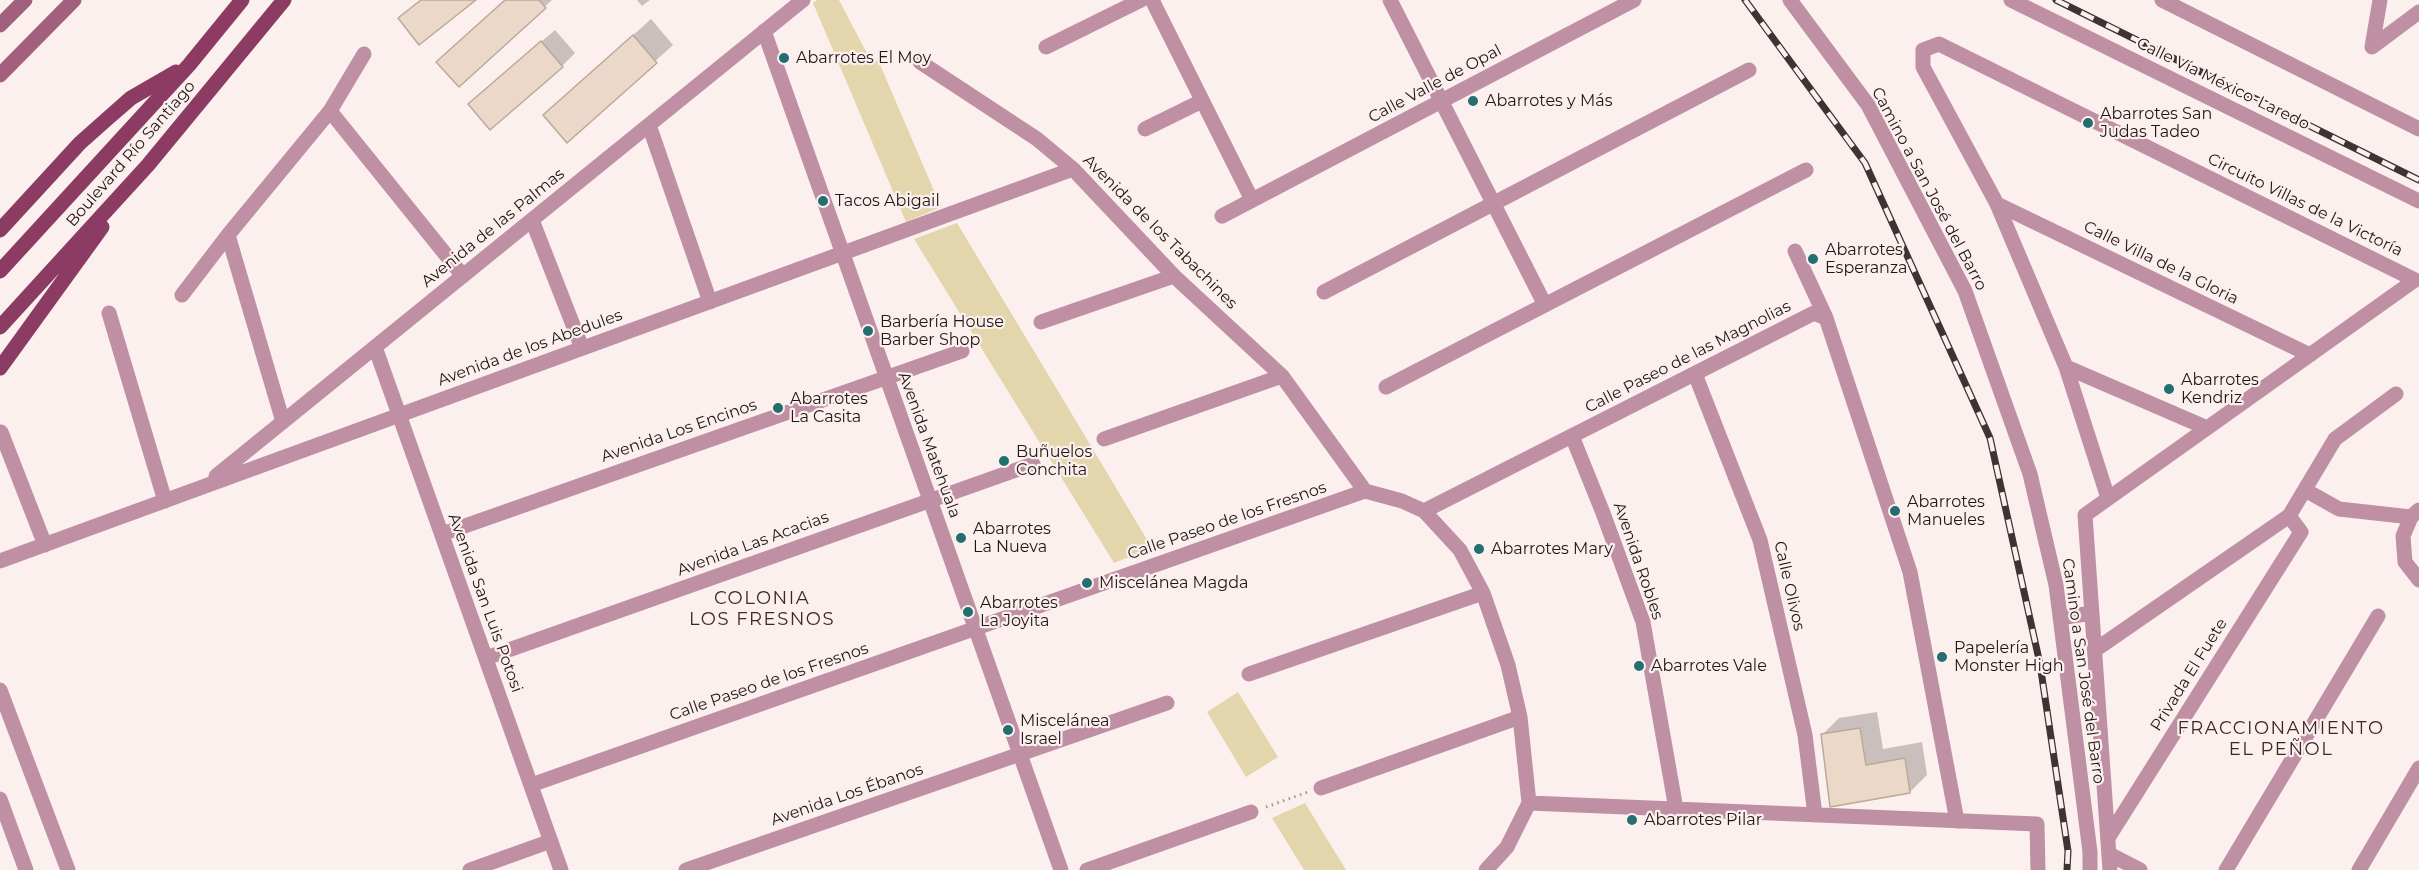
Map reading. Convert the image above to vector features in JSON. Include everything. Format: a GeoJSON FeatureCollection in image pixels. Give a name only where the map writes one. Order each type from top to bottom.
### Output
{"type":"FeatureCollection","features":[{"type":"Feature","properties":{"kind":"main road"},"geometry":{"type":"LineString","coordinates":[[0,25],[25,0]]}},
{"type":"Feature","properties":{"kind":"main road"},"geometry":{"type":"LineString","coordinates":[[0,75],[74,0]]}},
{"type":"Feature","properties":{"kind":"main road","name":"Boulevard Río Santiago"},"geometry":{"type":"LineString","coordinates":[[0,271],[189,65],[242,0]]}},
{"type":"Feature","properties":{"kind":"main road","name":"Boulevard Río Santiago"},"geometry":{"type":"LineString","coordinates":[[0,327],[148,165],[284,0]]}},
{"type":"Feature","properties":{"kind":"main road"},"geometry":{"type":"LineString","coordinates":[[0,230],[74,151],[131,98],[189,65]]}},
{"type":"Feature","properties":{"kind":"main road"},"geometry":{"type":"LineString","coordinates":[[0,368],[148,165]]}},
{"type":"Feature","properties":{"kind":"street","name":"Avenida de las Palmas"},"geometry":{"type":"LineString","coordinates":[[206,484],[803,0]]}},
{"type":"Feature","properties":{"kind":"street"},"geometry":{"type":"LineString","coordinates":[[1046,47],[1141,0]]}},
{"type":"Feature","properties":{"kind":"street"},"geometry":{"type":"LineString","coordinates":[[1152,0],[1252,200]]}},
{"type":"Feature","properties":{"kind":"street"},"geometry":{"type":"LineString","coordinates":[[1390,0],[1545,305]]}},
{"type":"Feature","properties":{"kind":"street","name":"Calle Valle de Opal"},"geometry":{"type":"LineString","coordinates":[[1222,216],[1634,0]]}},
{"type":"Feature","properties":{"kind":"street","name":"Camino a San José del Barro"},"geometry":{"type":"LineString","coordinates":[[1791,0],[1868,105],[1965,291],[2030,474],[2056,585],[2090,852],[2090,870]]}},
{"type":"Feature","properties":{"kind":"street","name":"Calle Vía México-Laredo"},"geometry":{"type":"LineString","coordinates":[[2011,0],[2419,201]]}},
{"type":"Feature","properties":{"kind":"street"},"geometry":{"type":"LineString","coordinates":[[2162,0],[2419,129]]}},
{"type":"Feature","properties":{"kind":"street"},"geometry":{"type":"LineString","coordinates":[[2380,0],[2372,46],[2419,12]]}},
{"type":"Feature","properties":{"kind":"street","name":"Avenida Matehuala"},"geometry":{"type":"LineString","coordinates":[[764,31],[1061,870]]}},
{"type":"Feature","properties":{"kind":"street","name":"Circuito Villas de la Victoría"},"geometry":{"type":"LineString","coordinates":[[2092,613],[2085,515],[2415,280],[1939,44],[1923,50],[1923,68],[1997,204],[2066,367],[2108,498]]}},
{"type":"Feature","properties":{"kind":"street"},"geometry":{"type":"LineString","coordinates":[[182,294],[330,111],[364,54]]}},
{"type":"Feature","properties":{"kind":"street","name":"Avenida de los Tabachines"},"geometry":{"type":"LineString","coordinates":[[920,62],[1037,139],[1072,169],[1174,276],[1282,375],[1365,491]]}},
{"type":"Feature","properties":{"kind":"street"},"geometry":{"type":"LineString","coordinates":[[1323,292],[1749,70]]}},
{"type":"Feature","properties":{"kind":"street"},"geometry":{"type":"LineString","coordinates":[[1145,129],[1202,100]]}},
{"type":"Feature","properties":{"kind":"street"},"geometry":{"type":"LineString","coordinates":[[330,111],[463,276]]}},
{"type":"Feature","properties":{"kind":"street"},"geometry":{"type":"LineString","coordinates":[[649,125],[710,302]]}},
{"type":"Feature","properties":{"kind":"street","name":"Avenida de los Abedules"},"geometry":{"type":"LineString","coordinates":[[0,561],[1072,169]]}},
{"type":"Feature","properties":{"kind":"street"},"geometry":{"type":"LineString","coordinates":[[1386,387],[1806,170]]}},
{"type":"Feature","properties":{"kind":"street","name":"Calle Villa de la Gloria"},"geometry":{"type":"LineString","coordinates":[[1997,204],[2310,355]]}},
{"type":"Feature","properties":{"kind":"street"},"geometry":{"type":"LineString","coordinates":[[532,220],[582,348]]}},
{"type":"Feature","properties":{"kind":"street"},"geometry":{"type":"LineString","coordinates":[[228,235],[283,422]]}},
{"type":"Feature","properties":{"kind":"street"},"geometry":{"type":"LineString","coordinates":[[1795,251],[1826,318],[1910,572],[1957,821]]}},
{"type":"Feature","properties":{"kind":"street"},"geometry":{"type":"LineString","coordinates":[[1041,322],[1174,276]]}},
{"type":"Feature","properties":{"kind":"street"},"geometry":{"type":"LineString","coordinates":[[109,313],[165,501]]}},
{"type":"Feature","properties":{"kind":"street","name":"Calle Paseo de las Magnolias"},"geometry":{"type":"LineString","coordinates":[[1424,511],[1814,313],[1826,318]]}},
{"type":"Feature","properties":{"kind":"street","name":"Avenida San Luis Potosi"},"geometry":{"type":"LineString","coordinates":[[375,347],[561,870]]}},
{"type":"Feature","properties":{"kind":"street","name":"Avenida Los Encinos"},"geometry":{"type":"LineString","coordinates":[[442,534],[962,351]]}},
{"type":"Feature","properties":{"kind":"street"},"geometry":{"type":"LineString","coordinates":[[2066,367],[2207,428]]}},
{"type":"Feature","properties":{"kind":"street","name":"Calle Olivos"},"geometry":{"type":"LineString","coordinates":[[1695,374],[1760,540],[1805,735],[1815,815]]}},
{"type":"Feature","properties":{"kind":"street"},"geometry":{"type":"LineString","coordinates":[[1104,439],[1282,375]]}},
{"type":"Feature","properties":{"kind":"street"},"geometry":{"type":"LineString","coordinates":[[2095,651],[2289,516],[2335,439],[2396,394]]}},
{"type":"Feature","properties":{"kind":"street"},"geometry":{"type":"LineString","coordinates":[[1,432],[45,544]]}},
{"type":"Feature","properties":{"kind":"street","name":"Avenida Robles"},"geometry":{"type":"LineString","coordinates":[[1572,436],[1603,513],[1642,622],[1676,809]]}},
{"type":"Feature","properties":{"kind":"street","name":"Avenida Las Acacias"},"geometry":{"type":"LineString","coordinates":[[486,658],[1033,464]]}},
{"type":"Feature","properties":{"kind":"street"},"geometry":{"type":"LineString","coordinates":[[2305,490],[2339,509],[2415,513],[2403,536],[2405,562],[2419,580]]}},
{"type":"Feature","properties":{"kind":"street"},"geometry":{"type":"LineString","coordinates":[[1365,491],[1402,501],[1424,511],[1460,550],[1483,593],[1508,665],[1520,717],[1528,803],[1507,847],[1486,870]]}},
{"type":"Feature","properties":{"kind":"street","name":"Calle Paseo de los Fresnos"},"geometry":{"type":"LineString","coordinates":[[531,785],[1365,491]]}},
{"type":"Feature","properties":{"kind":"street","name":"Privada El Fuete"},"geometry":{"type":"LineString","coordinates":[[2108,846],[2301,532],[2289,516]]}},
{"type":"Feature","properties":{"kind":"street"},"geometry":{"type":"LineString","coordinates":[[1249,674],[1483,593]]}},
{"type":"Feature","properties":{"kind":"street"},"geometry":{"type":"LineString","coordinates":[[2060,618],[2092,613],[2110,870]]}},
{"type":"Feature","properties":{"kind":"street"},"geometry":{"type":"LineString","coordinates":[[2226,870],[2378,616]]}},
{"type":"Feature","properties":{"kind":"street"},"geometry":{"type":"LineString","coordinates":[[0,690],[68,870]]}},
{"type":"Feature","properties":{"kind":"street","name":"Avenida Los Ébanos"},"geometry":{"type":"LineString","coordinates":[[686,870],[1167,703]]}},
{"type":"Feature","properties":{"kind":"street"},"geometry":{"type":"LineString","coordinates":[[1321,788],[1520,717]]}},
{"type":"Feature","properties":{"kind":"street"},"geometry":{"type":"LineString","coordinates":[[2359,870],[2419,768]]}},
{"type":"Feature","properties":{"kind":"street"},"geometry":{"type":"LineString","coordinates":[[0,799],[26,870]]}},
{"type":"Feature","properties":{"kind":"street"},"geometry":{"type":"LineString","coordinates":[[1528,803],[2037,824],[2038,870]]}},
{"type":"Feature","properties":{"kind":"street"},"geometry":{"type":"LineString","coordinates":[[1087,870],[1251,812]]}},
{"type":"Feature","properties":{"kind":"street"},"geometry":{"type":"LineString","coordinates":[[470,870],[551,841]]}},
{"type":"Feature","properties":{"kind":"street"},"geometry":{"type":"LineString","coordinates":[[2108,846],[2140,870]]}},
{"type":"Feature","properties":{"kind":"path"},"geometry":{"type":"LineString","coordinates":[[1251,812],[1321,788]]}},
{"type":"Feature","properties":{"kind":"shaded area"},"geometry":{"type":"Polygon","coordinates":[[[817,0],[839,0],[872,63],[878,60],[941,207],[906,222],[813,3],[817,0]]]}},
{"type":"Feature","properties":{"kind":"shaded area"},"geometry":{"type":"Polygon","coordinates":[[[957,223],[1152,548],[1114,563],[914,239],[957,223]]]}},
{"type":"Feature","properties":{"kind":"shaded area"},"geometry":{"type":"Polygon","coordinates":[[[1238,692],[1278,757],[1246,777],[1207,712],[1238,692]]]}},
{"type":"Feature","properties":{"kind":"shaded area"},"geometry":{"type":"Polygon","coordinates":[[[1305,803],[1346,870],[1304,870],[1272,818],[1305,803]]]}},
{"type":"Feature","properties":{"kind":"building"},"geometry":{"type":"Polygon","coordinates":[[[421,0],[476,0],[419,45],[398,18],[421,0]]]}},
{"type":"Feature","properties":{"kind":"building"},"geometry":{"type":"Polygon","coordinates":[[[505,0],[539,0],[546,8],[459,87],[436,62],[505,0]]]}},
{"type":"Feature","properties":{"kind":"building"},"geometry":{"type":"Polygon","coordinates":[[[633,35],[657,63],[567,143],[543,115],[633,35]]]}},
{"type":"Feature","properties":{"kind":"building"},"geometry":{"type":"Polygon","coordinates":[[[541,41],[563,67],[490,130],[468,104],[541,41]]]}},
{"type":"Feature","properties":{"kind":"building"},"geometry":{"type":"Polygon","coordinates":[[[1860,728],[1866,765],[1905,758],[1910,793],[1830,807],[1821,734],[1860,728]]]}},
{"type":"Feature","properties":{"kind":"railway"},"geometry":{"type":"LineString","coordinates":[[1745,0],[1865,163],[1990,438],[2040,664],[2068,851],[2067,870]]}},
{"type":"Feature","properties":{"kind":"railway"},"geometry":{"type":"LineString","coordinates":[[2056,0],[2419,180]]}},
{"type":"Feature","properties":{"kind":"place","name":"Abarrotes El Moy"},"geometry":{"type":"Point","coordinates":[784,58]}},
{"type":"Feature","properties":{"kind":"place","name":"Abarrotes y Más"},"geometry":{"type":"Point","coordinates":[1473,101]}},
{"type":"Feature","properties":{"kind":"place","name":"Abarrotes San Judas Tadeo"},"geometry":{"type":"Point","coordinates":[2088,123]}},
{"type":"Feature","properties":{"kind":"place","name":"Tacos Abigail"},"geometry":{"type":"Point","coordinates":[823,201]}},
{"type":"Feature","properties":{"kind":"place","name":"Abarrotes Esperanza"},"geometry":{"type":"Point","coordinates":[1813,259]}},
{"type":"Feature","properties":{"kind":"place","name":"Barbería House Barber Shop"},"geometry":{"type":"Point","coordinates":[868,331]}},
{"type":"Feature","properties":{"kind":"place","name":"Abarrotes Kendriz"},"geometry":{"type":"Point","coordinates":[2169,389]}},
{"type":"Feature","properties":{"kind":"place","name":"Abarrotes La Casita"},"geometry":{"type":"Point","coordinates":[778,408]}},
{"type":"Feature","properties":{"kind":"place","name":"Buñuelos Conchita"},"geometry":{"type":"Point","coordinates":[1004,461]}},
{"type":"Feature","properties":{"kind":"place","name":"Abarrotes Manueles"},"geometry":{"type":"Point","coordinates":[1895,511]}},
{"type":"Feature","properties":{"kind":"place","name":"Abarrotes La Nueva"},"geometry":{"type":"Point","coordinates":[961,538]}},
{"type":"Feature","properties":{"kind":"place","name":"Abarrotes Mary"},"geometry":{"type":"Point","coordinates":[1479,549]}},
{"type":"Feature","properties":{"kind":"place","name":"Miscelánea Magda"},"geometry":{"type":"Point","coordinates":[1087,583]}},
{"type":"Feature","properties":{"kind":"place","name":"Abarrotes La Joyita"},"geometry":{"type":"Point","coordinates":[968,612]}},
{"type":"Feature","properties":{"kind":"place","name":"Papelería Monster High"},"geometry":{"type":"Point","coordinates":[1942,657]}},
{"type":"Feature","properties":{"kind":"place","name":"Abarrotes Vale"},"geometry":{"type":"Point","coordinates":[1639,666]}},
{"type":"Feature","properties":{"kind":"place","name":"Miscelánea Israel"},"geometry":{"type":"Point","coordinates":[1008,730]}},
{"type":"Feature","properties":{"kind":"place","name":"Abarrotes Pilar"},"geometry":{"type":"Point","coordinates":[1632,820]}},
{"type":"Feature","properties":{"kind":"district","name":"COLONIA LOS FRESNOS"},"geometry":{"type":"Point","coordinates":[762,609]}},
{"type":"Feature","properties":{"kind":"district","name":"FRACCIONAMIENTO EL PEÑOL"},"geometry":{"type":"Point","coordinates":[2281,739]}}]}
